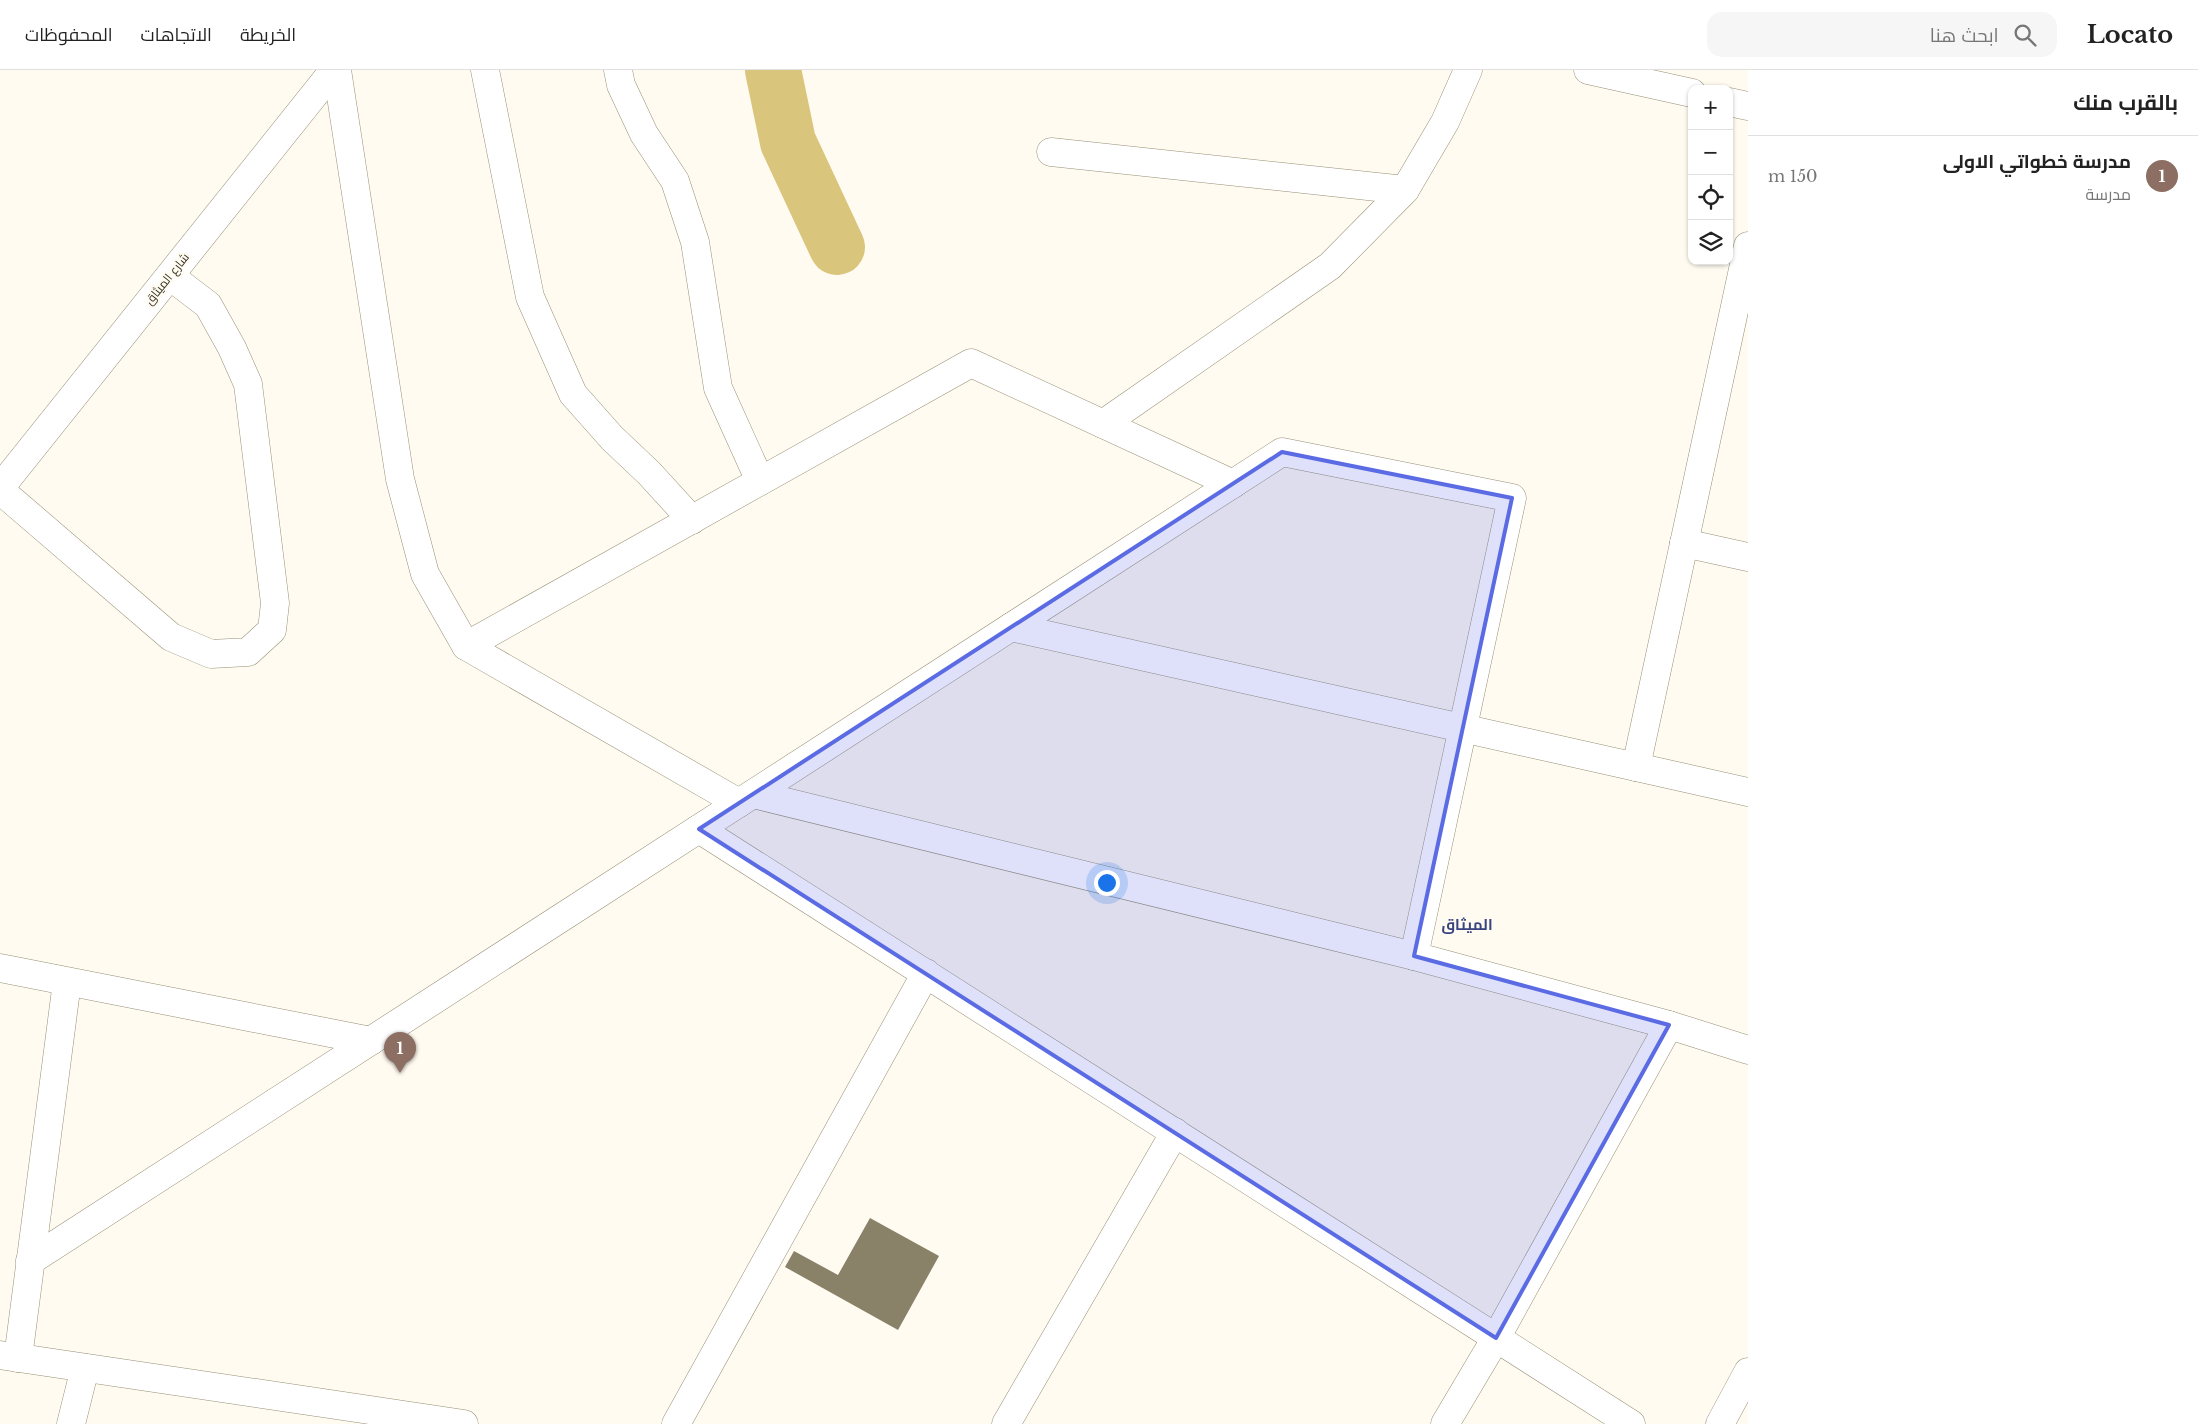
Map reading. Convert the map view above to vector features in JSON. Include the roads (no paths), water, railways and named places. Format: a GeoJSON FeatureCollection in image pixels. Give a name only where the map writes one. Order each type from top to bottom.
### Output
{"type":"FeatureCollection","features":[{"type":"Feature","properties":{"kind":"street","name":"شارع الميثاق"},"geometry":{"type":"LineString","coordinates":[[0,490],[336,70]]}},
{"type":"Feature","properties":{"kind":"street"},"geometry":{"type":"LineString","coordinates":[[336,70],[400,479],[425,574],[466,646],[746,799],[1414,956],[1669,1025],[1748,1050]]}},
{"type":"Feature","properties":{"kind":"street"},"geometry":{"type":"LineString","coordinates":[[484,70],[530,297],[573,394],[612,438],[649,473],[692,520]]}},
{"type":"Feature","properties":{"kind":"street"},"geometry":{"type":"LineString","coordinates":[[618,70],[620,84],[644,134],[675,181],[695,242],[718,388],[760,481]]}},
{"type":"Feature","properties":{"kind":"street"},"geometry":{"type":"LineString","coordinates":[[1103,424],[1330,266],[1405,190],[1445,122],[1468,70]]}},
{"type":"Feature","properties":{"kind":"street"},"geometry":{"type":"LineString","coordinates":[[1588,70],[1688,93]]}},
{"type":"Feature","properties":{"kind":"street"},"geometry":{"type":"LineString","coordinates":[[1733,103],[1748,106]]}},
{"type":"Feature","properties":{"kind":"street"},"geometry":{"type":"LineString","coordinates":[[1051,152],[1405,190]]}},
{"type":"Feature","properties":{"kind":"street"},"geometry":{"type":"LineString","coordinates":[[1636,766],[1684,543],[1740,319],[1748,246]]}},
{"type":"Feature","properties":{"kind":"street"},"geometry":{"type":"LineString","coordinates":[[0,490],[171,637],[211,654],[248,652],[272,630],[276,603],[248,384],[232,348],[208,305],[170,276]]}},
{"type":"Feature","properties":{"kind":"street"},"geometry":{"type":"LineString","coordinates":[[466,646],[971,363],[1233,484]]}},
{"type":"Feature","properties":{"kind":"street"},"geometry":{"type":"LineString","coordinates":[[30,1261],[1282,452],[1512,498],[1414,956]]}},
{"type":"Feature","properties":{"kind":"street"},"geometry":{"type":"LineString","coordinates":[[1684,543],[1748,556]]}},
{"type":"Feature","properties":{"kind":"street"},"geometry":{"type":"LineString","coordinates":[[1011,628],[1463,727],[1748,792]]}},
{"type":"Feature","properties":{"kind":"street"},"geometry":{"type":"LineString","coordinates":[[699,830],[1631,1424]]}},
{"type":"Feature","properties":{"kind":"street"},"geometry":{"type":"LineString","coordinates":[[0,968],[371,1041]]}},
{"type":"Feature","properties":{"kind":"street"},"geometry":{"type":"LineString","coordinates":[[676,1424],[926,973]]}},
{"type":"Feature","properties":{"kind":"street"},"geometry":{"type":"LineString","coordinates":[[67,982],[30,1261],[9,1356],[464,1424]]}},
{"type":"Feature","properties":{"kind":"street"},"geometry":{"type":"LineString","coordinates":[[1445,1424],[1496,1338],[1669,1025]]}},
{"type":"Feature","properties":{"kind":"street"},"geometry":{"type":"LineString","coordinates":[[1006,1424],[1175,1132]]}},
{"type":"Feature","properties":{"kind":"street"},"geometry":{"type":"LineString","coordinates":[[71,1424],[85,1368]]}},
{"type":"Feature","properties":{"kind":"street"},"geometry":{"type":"LineString","coordinates":[[1720,1424],[1748,1372]]}},
{"type":"Feature","properties":{"kind":"waterway"},"geometry":{"type":"LineString","coordinates":[[773,70],[788,142],[837,247]]}},
{"type":"Feature","properties":{"kind":"place","name":"مدرسة خطواتي الاولى"},"geometry":{"type":"Point","coordinates":[400,1073]}},
{"type":"Feature","properties":{"kind":"district","name":"الميثاق"},"geometry":{"type":"Point","coordinates":[1467,925]}}]}
